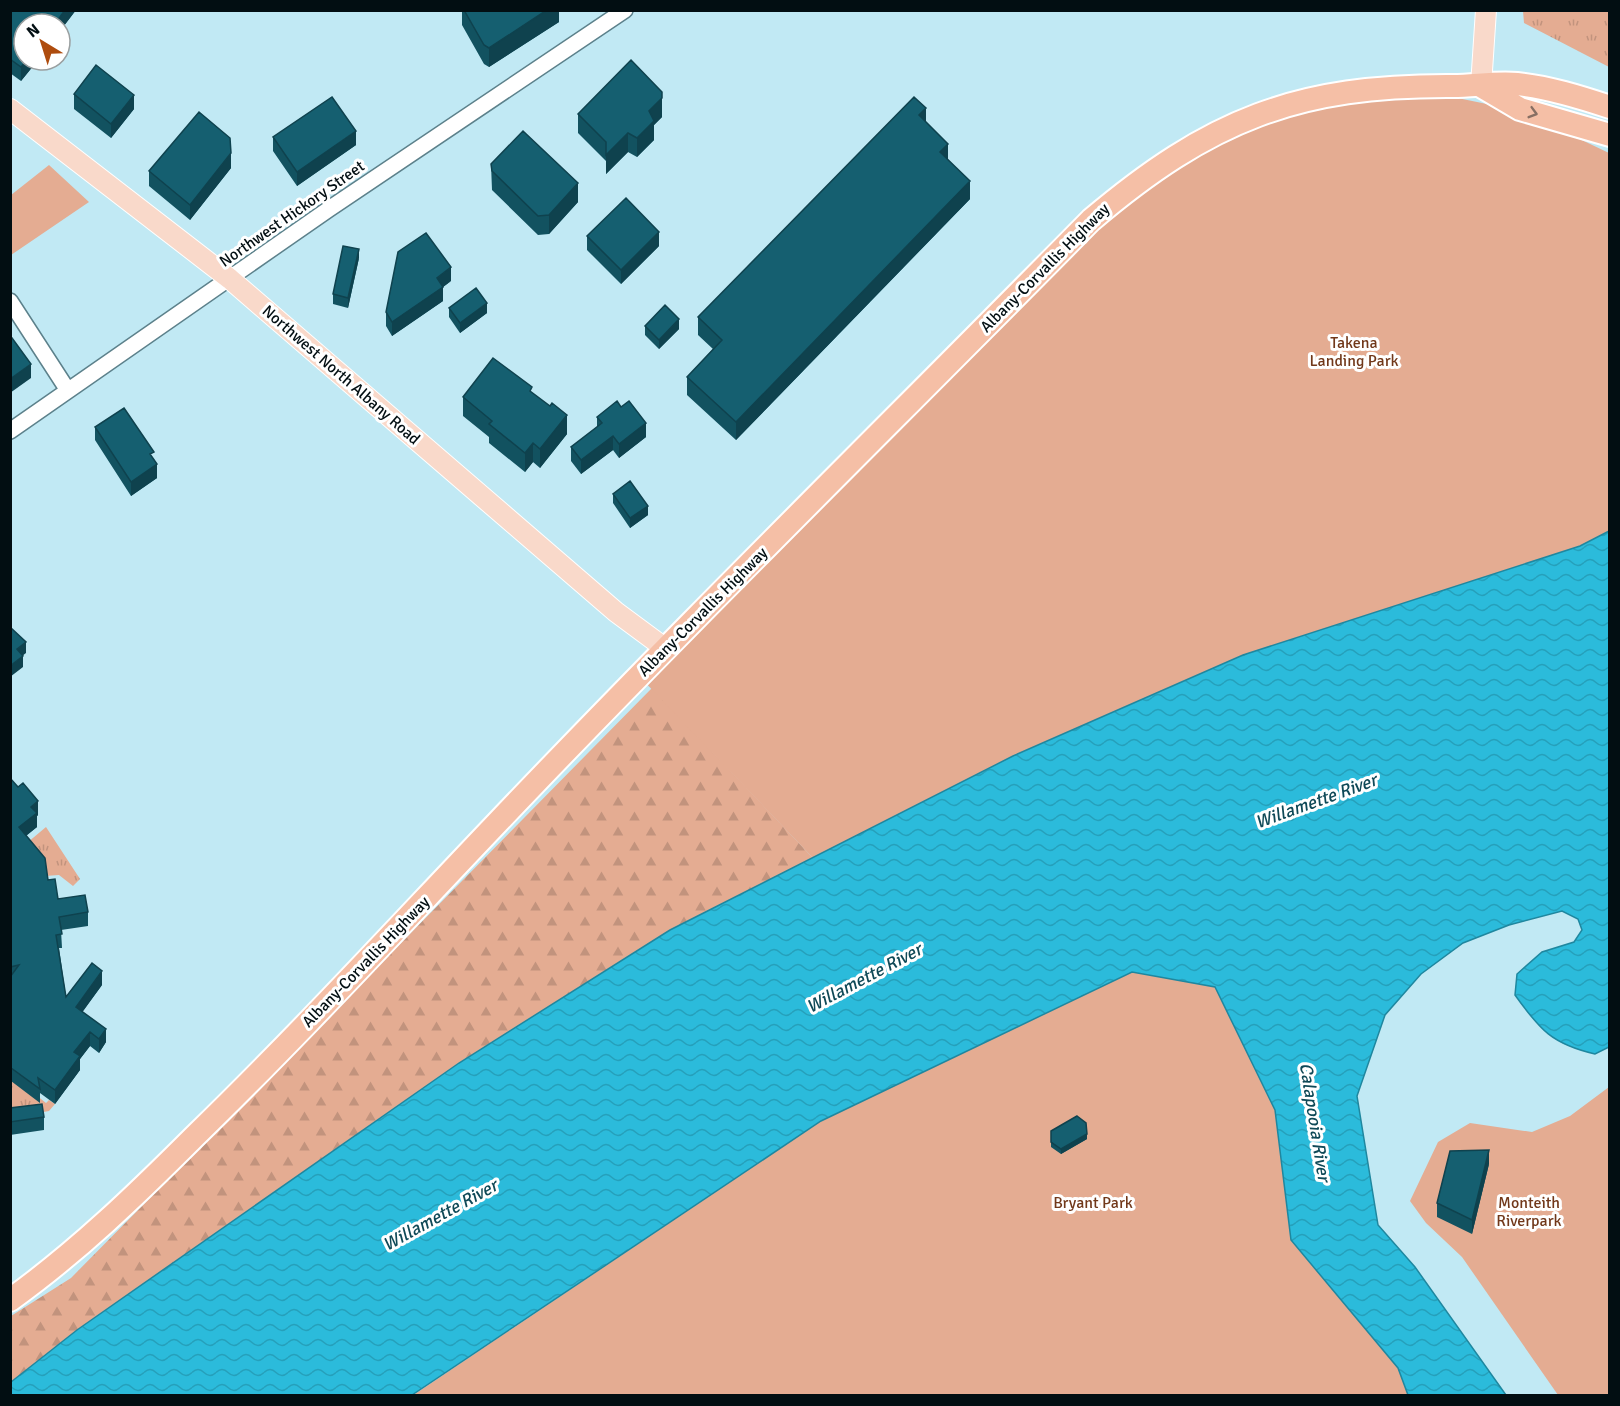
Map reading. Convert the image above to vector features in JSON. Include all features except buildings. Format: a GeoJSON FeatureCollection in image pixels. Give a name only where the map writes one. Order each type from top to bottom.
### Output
{"type":"FeatureCollection","features":[{"type":"Feature","properties":{"kind":"highway","name":"Albany-Corvallis Highway"},"geometry":{"type":"LineString","coordinates":[[10,1300],[84,1242],[229,1104],[359,972],[491,829],[666,649],[1091,220],[1167,160],[1235,123],[1311,98],[1399,86],[1481,87],[1515,84],[1556,91],[1610,107]]}},
{"type":"Feature","properties":{"kind":"highway","name":"Albany-Corvallis Highway"},"geometry":{"type":"LineString","coordinates":[[1481,87],[1520,110],[1610,135]]}},
{"type":"Feature","properties":{"kind":"main road"},"geometry":{"type":"LineString","coordinates":[[1481,87],[1486,10]]}},
{"type":"Feature","properties":{"kind":"main road","name":"Northwest North Albany Road"},"geometry":{"type":"LineString","coordinates":[[10,109],[230,279],[616,612],[666,649]]}},
{"type":"Feature","properties":{"kind":"street","name":"Northwest Hickory Street"},"geometry":{"type":"LineString","coordinates":[[10,430],[329,209],[625,10]]}},
{"type":"Feature","properties":{"kind":"street"},"geometry":{"type":"LineString","coordinates":[[10,301],[67,389]]}},
{"type":"Feature","properties":{"kind":"green space"},"geometry":{"type":"Polygon","coordinates":[[[1523,11],[1609,11],[1609,67],[1524,23],[1523,11]]]}},
{"type":"Feature","properties":{"kind":"green space","name":"Takena Landing Park"},"geometry":{"type":"Polygon","coordinates":[[[1399,86],[1521,111],[1609,153],[1609,531],[1580,546],[1243,655],[1013,756],[813,858],[639,676],[1091,220],[1281,106],[1399,86]]]}},
{"type":"Feature","properties":{"kind":"green space"},"geometry":{"type":"Polygon","coordinates":[[[49,165],[89,202],[11,255],[11,195],[49,165]]]}},
{"type":"Feature","properties":{"kind":"green space"},"geometry":{"type":"Polygon","coordinates":[[[652,688],[813,858],[670,930],[459,1063],[77,1330],[11,1382],[11,1316],[71,1278],[652,688]]]}},
{"type":"Feature","properties":{"kind":"green space"},"geometry":{"type":"Polygon","coordinates":[[[46,827],[80,879],[73,886],[59,875],[45,876],[21,848],[46,827]]]}},
{"type":"Feature","properties":{"kind":"green space","name":"Bryant Park"},"geometry":{"type":"Polygon","coordinates":[[[1132,972],[1215,986],[1275,1110],[1291,1240],[1398,1368],[1408,1395],[412,1396],[821,1121],[1132,972]]]}},
{"type":"Feature","properties":{"kind":"green space"},"geometry":{"type":"Polygon","coordinates":[[[11,1075],[46,1103],[49,1100],[55,1104],[49,1111],[11,1118],[11,1075]]]}},
{"type":"Feature","properties":{"kind":"green space","name":"Monteith Riverpark"},"geometry":{"type":"Polygon","coordinates":[[[1609,1087],[1609,1395],[1558,1395],[1462,1257],[1426,1223],[1410,1201],[1438,1142],[1470,1123],[1532,1132],[1570,1116],[1609,1087]]]}},
{"type":"Feature","properties":{"kind":"water"},"geometry":{"type":"Polygon","coordinates":[[[1609,531],[1609,1047],[1595,1054],[1557,1040],[1532,1018],[1515,995],[1517,974],[1542,952],[1574,942],[1582,930],[1578,919],[1562,911],[1509,925],[1463,943],[1421,974],[1385,1015],[1357,1096],[1378,1225],[1415,1267],[1506,1395],[1408,1395],[1398,1368],[1291,1240],[1275,1110],[1215,987],[1132,972],[821,1121],[412,1395],[11,1395],[11,1382],[77,1330],[459,1063],[670,930],[1013,756],[1243,655],[1580,546],[1609,531]]]}},
{"type":"Feature","properties":{"kind":"water label","name":"Willamette River"},"geometry":{"type":"Point","coordinates":[1316,801]}},
{"type":"Feature","properties":{"kind":"water label","name":"Willamette River"},"geometry":{"type":"Point","coordinates":[864,978]}},
{"type":"Feature","properties":{"kind":"water label","name":"Calapooia River"},"geometry":{"type":"Point","coordinates":[1315,1122]}},
{"type":"Feature","properties":{"kind":"water label","name":"Willamette River"},"geometry":{"type":"Point","coordinates":[440,1215]}}]}
